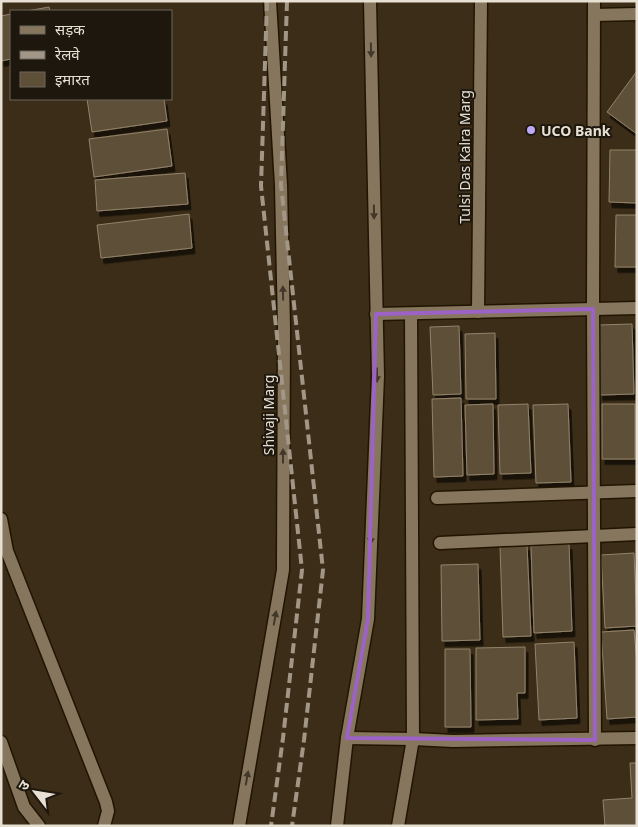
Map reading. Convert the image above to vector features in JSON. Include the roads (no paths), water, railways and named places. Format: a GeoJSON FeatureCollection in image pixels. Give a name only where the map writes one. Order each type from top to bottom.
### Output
{"type":"FeatureCollection","features":[{"type":"Feature","properties":{"kind":"street","name":"Shivaji Marg"},"geometry":{"type":"LineString","coordinates":[[239,826],[283,570],[284,328],[281,185],[270,1]]}},
{"type":"Feature","properties":{"kind":"street"},"geometry":{"type":"LineString","coordinates":[[337,826],[348,738],[368,619],[378,376],[370,1]]}},
{"type":"Feature","properties":{"kind":"street","name":"Tulsi Das Kalra Marg"},"geometry":{"type":"LineString","coordinates":[[478,312],[481,1]]}},
{"type":"Feature","properties":{"kind":"street"},"geometry":{"type":"LineString","coordinates":[[594,1],[593,309],[596,740]]}},
{"type":"Feature","properties":{"kind":"street"},"geometry":{"type":"LineString","coordinates":[[594,15],[637,14]]}},
{"type":"Feature","properties":{"kind":"street"},"geometry":{"type":"LineString","coordinates":[[376,314],[637,308]]}},
{"type":"Feature","properties":{"kind":"street"},"geometry":{"type":"LineString","coordinates":[[398,826],[413,739],[411,314]]}},
{"type":"Feature","properties":{"kind":"street"},"geometry":{"type":"LineString","coordinates":[[438,498],[637,491]]}},
{"type":"Feature","properties":{"kind":"street"},"geometry":{"type":"LineString","coordinates":[[1,519],[7,551],[106,802],[108,811],[104,826]]}},
{"type":"Feature","properties":{"kind":"street"},"geometry":{"type":"LineString","coordinates":[[440,543],[637,534]]}},
{"type":"Feature","properties":{"kind":"street"},"geometry":{"type":"LineString","coordinates":[[348,738],[453,742],[637,738]]}},
{"type":"Feature","properties":{"kind":"street"},"geometry":{"type":"LineString","coordinates":[[1,743],[24,807],[39,826]]}},
{"type":"Feature","properties":{"kind":"railway"},"geometry":{"type":"LineString","coordinates":[[267,1],[261,186],[302,570],[271,826]]}},
{"type":"Feature","properties":{"kind":"railway"},"geometry":{"type":"LineString","coordinates":[[287,1],[281,185],[323,570],[304,740],[292,826]]}},
{"type":"Feature","properties":{"kind":"place","name":"UCO Bank"},"geometry":{"type":"Point","coordinates":[531,130]}}]}
